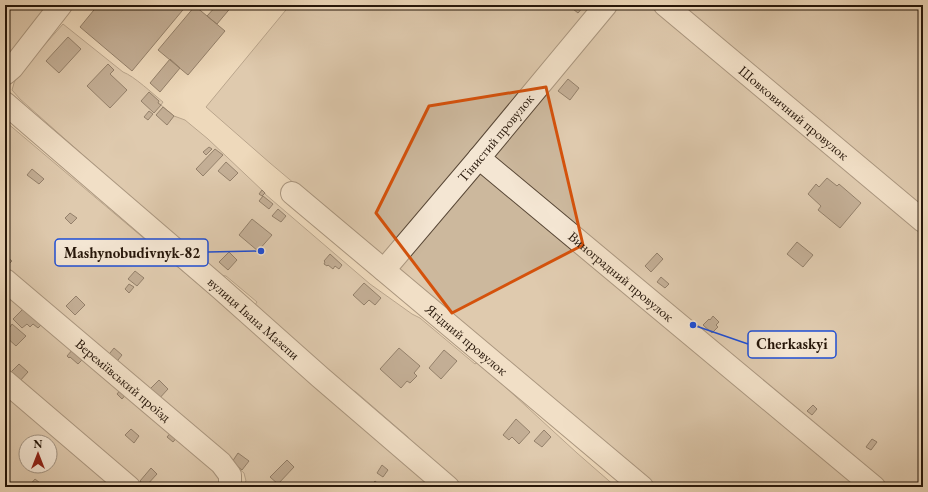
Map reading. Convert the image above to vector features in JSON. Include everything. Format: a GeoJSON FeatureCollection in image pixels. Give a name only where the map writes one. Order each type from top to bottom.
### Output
{"type":"FeatureCollection","features":[{"type":"Feature","properties":{"kind":"street"},"geometry":{"type":"LineString","coordinates":[[5,74],[12,68],[61,5]]}},
{"type":"Feature","properties":{"kind":"street","name":"Тінистий провулок"},"geometry":{"type":"LineString","coordinates":[[384,270],[606,5]]}},
{"type":"Feature","properties":{"kind":"street","name":"Шовковичний провулок"},"geometry":{"type":"LineString","coordinates":[[665,5],[923,221]]}},
{"type":"Feature","properties":{"kind":"street","name":"вулиця Івана Мазепи"},"geometry":{"type":"LineString","coordinates":[[5,103],[208,277],[320,377],[448,487]]}},
{"type":"Feature","properties":{"kind":"street","name":"Виноградний провулок"},"geometry":{"type":"LineString","coordinates":[[479,158],[874,487]]}},
{"type":"Feature","properties":{"kind":"street","name":"Ягідний провулок"},"geometry":{"type":"LineString","coordinates":[[292,193],[642,487]]}},
{"type":"Feature","properties":{"kind":"street","name":"Вереміївський проїзд"},"geometry":{"type":"LineString","coordinates":[[5,280],[221,463],[230,475],[230,487]]}},
{"type":"Feature","properties":{"kind":"street"},"geometry":{"type":"LineString","coordinates":[[5,381],[129,487]]}},
{"type":"Feature","properties":{"kind":"highlighted area"},"geometry":{"type":"Polygon","coordinates":[[[546,87],[583,245],[452,313],[376,213],[429,106],[546,87]]]}},
{"type":"Feature","properties":{"kind":"shaded area"},"geometry":{"type":"Polygon","coordinates":[[[5,5],[50,5],[5,59],[5,5]]]}},
{"type":"Feature","properties":{"kind":"shaded area"},"geometry":{"type":"Polygon","coordinates":[[[290,5],[923,5],[923,487],[655,487],[270,163],[206,107],[290,5]]]}},
{"type":"Feature","properties":{"kind":"shaded area"},"geometry":{"type":"Polygon","coordinates":[[[63,24],[163,102],[161,105],[174,116],[185,120],[208,139],[265,194],[370,284],[420,318],[475,364],[478,362],[616,487],[464,487],[356,392],[347,387],[254,306],[257,302],[226,276],[218,275],[20,99],[12,90],[17,76],[63,24]]]}},
{"type":"Feature","properties":{"kind":"shaded area"},"geometry":{"type":"Polygon","coordinates":[[[6,122],[198,284],[432,487],[241,487],[246,481],[244,473],[5,272],[6,122]]]}},
{"type":"Feature","properties":{"kind":"shaded area"},"geometry":{"type":"Polygon","coordinates":[[[5,287],[219,467],[223,487],[5,487],[5,287]]]}},
{"type":"Feature","properties":{"kind":"building"},"geometry":{"type":"Polygon","coordinates":[[[98,5],[187,5],[132,71],[80,27],[98,5]]]}},
{"type":"Feature","properties":{"kind":"building"},"geometry":{"type":"Polygon","coordinates":[[[217,5],[233,5],[217,24],[207,16],[217,5]]]}},
{"type":"Feature","properties":{"kind":"building"},"geometry":{"type":"Polygon","coordinates":[[[568,5],[582,5],[584,6],[578,13],[568,5]]]}},
{"type":"Feature","properties":{"kind":"building"},"geometry":{"type":"Polygon","coordinates":[[[195,6],[225,31],[188,75],[158,50],[195,6]]]}},
{"type":"Feature","properties":{"kind":"building"},"geometry":{"type":"Polygon","coordinates":[[[68,37],[81,49],[59,73],[46,61],[68,37]]]}},
{"type":"Feature","properties":{"kind":"building"},"geometry":{"type":"Polygon","coordinates":[[[170,59],[180,68],[160,92],[150,83],[170,59]]]}},
{"type":"Feature","properties":{"kind":"building"},"geometry":{"type":"Polygon","coordinates":[[[108,64],[114,70],[110,74],[127,90],[110,108],[87,86],[108,64]]]}},
{"type":"Feature","properties":{"kind":"building"},"geometry":{"type":"Polygon","coordinates":[[[568,79],[579,88],[570,100],[558,91],[568,79]]]}},
{"type":"Feature","properties":{"kind":"building"},"geometry":{"type":"Polygon","coordinates":[[[149,92],[159,101],[158,103],[161,105],[154,113],[141,101],[149,92]]]}},
{"type":"Feature","properties":{"kind":"building"},"geometry":{"type":"Polygon","coordinates":[[[163,107],[174,116],[167,125],[156,115],[163,107]]]}},
{"type":"Feature","properties":{"kind":"building"},"geometry":{"type":"Polygon","coordinates":[[[149,111],[153,114],[148,120],[144,117],[149,111]]]}},
{"type":"Feature","properties":{"kind":"building"},"geometry":{"type":"Polygon","coordinates":[[[209,147],[212,149],[206,155],[203,152],[209,147]]]}},
{"type":"Feature","properties":{"kind":"building"},"geometry":{"type":"Polygon","coordinates":[[[215,149],[223,155],[203,176],[196,169],[215,149]]]}},
{"type":"Feature","properties":{"kind":"building"},"geometry":{"type":"Polygon","coordinates":[[[226,162],[238,173],[230,181],[218,171],[226,162]]]}},
{"type":"Feature","properties":{"kind":"building"},"geometry":{"type":"Polygon","coordinates":[[[32,169],[44,179],[39,184],[27,175],[32,169]]]}},
{"type":"Feature","properties":{"kind":"building"},"geometry":{"type":"Polygon","coordinates":[[[827,178],[837,186],[839,184],[861,203],[840,228],[818,210],[821,206],[808,194],[816,184],[819,187],[827,178]]]}},
{"type":"Feature","properties":{"kind":"building"},"geometry":{"type":"Polygon","coordinates":[[[262,190],[265,193],[262,196],[259,194],[262,190]]]}},
{"type":"Feature","properties":{"kind":"building"},"geometry":{"type":"Polygon","coordinates":[[[263,196],[273,204],[269,209],[259,201],[263,196]]]}},
{"type":"Feature","properties":{"kind":"building"},"geometry":{"type":"Polygon","coordinates":[[[278,209],[286,216],[281,222],[272,216],[278,209]]]}},
{"type":"Feature","properties":{"kind":"building"},"geometry":{"type":"Polygon","coordinates":[[[70,213],[77,218],[71,224],[65,218],[70,213]]]}},
{"type":"Feature","properties":{"kind":"building"},"geometry":{"type":"Polygon","coordinates":[[[252,219],[272,235],[258,251],[239,235],[252,219]]]}},
{"type":"Feature","properties":{"kind":"building"},"geometry":{"type":"Polygon","coordinates":[[[797,242],[813,255],[803,267],[787,254],[797,242]]]}},
{"type":"Feature","properties":{"kind":"building"},"geometry":{"type":"Polygon","coordinates":[[[229,252],[237,260],[228,270],[219,262],[229,252]]]}},
{"type":"Feature","properties":{"kind":"building"},"geometry":{"type":"Polygon","coordinates":[[[657,253],[663,259],[651,272],[645,266],[657,253]]]}},
{"type":"Feature","properties":{"kind":"building"},"geometry":{"type":"Polygon","coordinates":[[[330,254],[342,265],[339,269],[335,266],[333,269],[324,264],[324,261],[330,254]]]}},
{"type":"Feature","properties":{"kind":"building"},"geometry":{"type":"Polygon","coordinates":[[[5,255],[12,261],[5,268],[5,255]]]}},
{"type":"Feature","properties":{"kind":"building"},"geometry":{"type":"Polygon","coordinates":[[[135,271],[144,278],[137,286],[128,279],[135,271]]]}},
{"type":"Feature","properties":{"kind":"building"},"geometry":{"type":"Polygon","coordinates":[[[661,277],[669,284],[665,288],[657,282],[661,277]]]}},
{"type":"Feature","properties":{"kind":"building"},"geometry":{"type":"Polygon","coordinates":[[[364,283],[381,298],[375,305],[369,300],[364,305],[353,295],[364,283]]]}},
{"type":"Feature","properties":{"kind":"building"},"geometry":{"type":"Polygon","coordinates":[[[129,284],[134,287],[129,293],[125,289],[129,284]]]}},
{"type":"Feature","properties":{"kind":"building"},"geometry":{"type":"Polygon","coordinates":[[[76,296],[85,305],[75,315],[66,306],[76,296]]]}},
{"type":"Feature","properties":{"kind":"building"},"geometry":{"type":"Polygon","coordinates":[[[26,306],[44,322],[38,328],[33,324],[30,327],[27,324],[22,328],[13,319],[26,306]]]}},
{"type":"Feature","properties":{"kind":"building"},"geometry":{"type":"Polygon","coordinates":[[[713,316],[719,322],[716,325],[718,327],[712,333],[703,325],[713,316]]]}},
{"type":"Feature","properties":{"kind":"building"},"geometry":{"type":"Polygon","coordinates":[[[5,323],[10,327],[12,324],[26,336],[16,346],[5,336],[5,323]]]}},
{"type":"Feature","properties":{"kind":"building"},"geometry":{"type":"Polygon","coordinates":[[[114,348],[122,355],[114,365],[106,358],[114,348]]]}},
{"type":"Feature","properties":{"kind":"building"},"geometry":{"type":"Polygon","coordinates":[[[399,348],[420,366],[414,373],[417,376],[410,383],[407,381],[401,388],[380,369],[399,348]]]}},
{"type":"Feature","properties":{"kind":"building"},"geometry":{"type":"Polygon","coordinates":[[[73,349],[84,358],[78,364],[67,356],[73,349]]]}},
{"type":"Feature","properties":{"kind":"building"},"geometry":{"type":"Polygon","coordinates":[[[444,350],[457,361],[441,379],[429,368],[444,350]]]}},
{"type":"Feature","properties":{"kind":"building"},"geometry":{"type":"Polygon","coordinates":[[[19,364],[28,372],[19,382],[10,373],[19,364]]]}},
{"type":"Feature","properties":{"kind":"building"},"geometry":{"type":"Polygon","coordinates":[[[159,380],[168,389],[157,401],[148,391],[159,380]]]}},
{"type":"Feature","properties":{"kind":"building"},"geometry":{"type":"Polygon","coordinates":[[[122,388],[128,392],[122,399],[117,394],[122,388]]]}},
{"type":"Feature","properties":{"kind":"building"},"geometry":{"type":"Polygon","coordinates":[[[813,405],[817,409],[812,415],[807,411],[813,405]]]}},
{"type":"Feature","properties":{"kind":"building"},"geometry":{"type":"Polygon","coordinates":[[[516,419],[530,432],[519,444],[512,437],[509,440],[503,435],[516,419]]]}},
{"type":"Feature","properties":{"kind":"building"},"geometry":{"type":"Polygon","coordinates":[[[131,429],[139,436],[134,443],[125,435],[131,429]]]}},
{"type":"Feature","properties":{"kind":"building"},"geometry":{"type":"Polygon","coordinates":[[[173,430],[179,435],[173,442],[167,437],[173,430]]]}},
{"type":"Feature","properties":{"kind":"building"},"geometry":{"type":"Polygon","coordinates":[[[544,430],[551,437],[542,447],[534,441],[544,430]]]}},
{"type":"Feature","properties":{"kind":"building"},"geometry":{"type":"Polygon","coordinates":[[[872,439],[877,442],[871,450],[866,447],[872,439]]]}},
{"type":"Feature","properties":{"kind":"building"},"geometry":{"type":"Polygon","coordinates":[[[238,453],[249,461],[242,470],[232,462],[238,453]]]}},
{"type":"Feature","properties":{"kind":"building"},"geometry":{"type":"Polygon","coordinates":[[[287,460],[294,467],[278,484],[270,477],[287,460]]]}},
{"type":"Feature","properties":{"kind":"building"},"geometry":{"type":"Polygon","coordinates":[[[382,465],[388,470],[383,477],[377,473],[382,465]]]}},
{"type":"Feature","properties":{"kind":"building"},"geometry":{"type":"Polygon","coordinates":[[[151,468],[157,474],[146,486],[140,481],[151,468]]]}},
{"type":"Feature","properties":{"kind":"building"},"geometry":{"type":"Polygon","coordinates":[[[35,479],[45,487],[28,487],[35,479]]]}},
{"type":"Feature","properties":{"kind":"building"},"geometry":{"type":"Polygon","coordinates":[[[375,481],[382,487],[369,487],[375,481]]]}},
{"type":"Feature","properties":{"kind":"place","name":"Mashynobudivnyk-82"},"geometry":{"type":"Point","coordinates":[261,251]}},
{"type":"Feature","properties":{"kind":"place","name":"Cherkaskyi"},"geometry":{"type":"Point","coordinates":[693,325]}}]}
